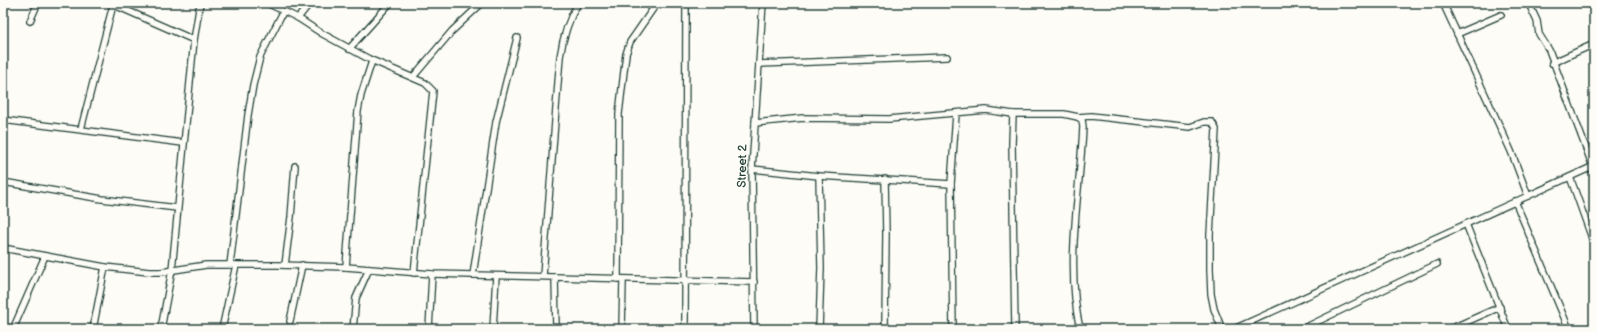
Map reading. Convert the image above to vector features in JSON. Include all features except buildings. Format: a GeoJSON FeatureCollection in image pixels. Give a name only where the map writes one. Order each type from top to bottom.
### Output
{"type":"FeatureCollection","features":[{"type":"Feature","properties":{"kind":"street"},"geometry":{"type":"LineString","coordinates":[[30,21],[38,3]]}},
{"type":"Feature","properties":{"kind":"street"},"geometry":{"type":"LineString","coordinates":[[161,329],[172,270],[183,143],[194,40],[200,3]]}},
{"type":"Feature","properties":{"kind":"street"},"geometry":{"type":"LineString","coordinates":[[267,3],[298,18],[321,33],[372,61],[414,77],[430,87],[434,95],[414,273]]}},
{"type":"Feature","properties":{"kind":"street"},"geometry":{"type":"LineString","coordinates":[[298,18],[310,3]]}},
{"type":"Feature","properties":{"kind":"street"},"geometry":{"type":"LineString","coordinates":[[349,49],[390,3]]}},
{"type":"Feature","properties":{"kind":"street"},"geometry":{"type":"LineString","coordinates":[[414,77],[452,31],[482,3]]}},
{"type":"Feature","properties":{"kind":"street"},"geometry":{"type":"LineString","coordinates":[[543,276],[560,57],[565,30],[570,16],[578,3]]}},
{"type":"Feature","properties":{"kind":"street"},"geometry":{"type":"LineString","coordinates":[[622,329],[618,126],[625,63],[630,42],[657,3]]}},
{"type":"Feature","properties":{"kind":"street"},"geometry":{"type":"LineString","coordinates":[[685,329],[686,3]]}},
{"type":"Feature","properties":{"kind":"street","name":"Street 2"},"geometry":{"type":"LineString","coordinates":[[754,329],[752,168],[762,3]]}},
{"type":"Feature","properties":{"kind":"street"},"geometry":{"type":"LineString","coordinates":[[1443,3],[1511,151],[1528,196]]}},
{"type":"Feature","properties":{"kind":"street"},"geometry":{"type":"LineString","coordinates":[[81,129],[111,4],[194,40]]}},
{"type":"Feature","properties":{"kind":"street"},"geometry":{"type":"LineString","coordinates":[[1235,329],[1515,201],[1594,167],[1552,63],[1549,50],[1539,34],[1537,21],[1530,6]]}},
{"type":"Feature","properties":{"kind":"street"},"geometry":{"type":"LineString","coordinates":[[222,329],[233,265],[248,115],[260,57],[283,12]]}},
{"type":"Feature","properties":{"kind":"street"},"geometry":{"type":"LineString","coordinates":[[1457,34],[1502,15]]}},
{"type":"Feature","properties":{"kind":"street"},"geometry":{"type":"LineString","coordinates":[[473,275],[496,122],[517,38]]}},
{"type":"Feature","properties":{"kind":"street"},"geometry":{"type":"LineString","coordinates":[[1552,63],[1594,44]]}},
{"type":"Feature","properties":{"kind":"street"},"geometry":{"type":"LineString","coordinates":[[759,64],[947,57]]}},
{"type":"Feature","properties":{"kind":"street"},"geometry":{"type":"LineString","coordinates":[[346,267],[360,95],[372,61]]}},
{"type":"Feature","properties":{"kind":"street"},"geometry":{"type":"LineString","coordinates":[[755,123],[803,118],[889,119],[956,114],[986,110],[1013,114],[1058,113],[1078,117],[1091,116],[1190,127],[1204,122],[1212,122],[1216,128],[1210,235],[1211,281],[1214,309],[1222,329]]}},
{"type":"Feature","properties":{"kind":"street"},"geometry":{"type":"LineString","coordinates":[[953,329],[951,184],[956,114]]}},
{"type":"Feature","properties":{"kind":"street"},"geometry":{"type":"LineString","coordinates":[[1013,114],[1012,144],[1016,329]]}},
{"type":"Feature","properties":{"kind":"street"},"geometry":{"type":"LineString","coordinates":[[1078,117],[1082,120],[1083,127],[1074,259],[1076,305],[1080,329]]}},
{"type":"Feature","properties":{"kind":"street"},"geometry":{"type":"LineString","coordinates":[[3,120],[183,143]]}},
{"type":"Feature","properties":{"kind":"street"},"geometry":{"type":"LineString","coordinates":[[285,265],[295,166]]}},
{"type":"Feature","properties":{"kind":"street"},"geometry":{"type":"LineString","coordinates":[[752,168],[818,176],[951,184]]}},
{"type":"Feature","properties":{"kind":"street"},"geometry":{"type":"LineString","coordinates":[[818,176],[821,268],[819,329]]}},
{"type":"Feature","properties":{"kind":"street"},"geometry":{"type":"LineString","coordinates":[[1570,177],[1594,244]]}},
{"type":"Feature","properties":{"kind":"street"},"geometry":{"type":"LineString","coordinates":[[884,179],[886,242],[885,329]]}},
{"type":"Feature","properties":{"kind":"street"},"geometry":{"type":"LineString","coordinates":[[3,182],[102,199],[177,208]]}},
{"type":"Feature","properties":{"kind":"street"},"geometry":{"type":"LineString","coordinates":[[1515,201],[1569,329]]}},
{"type":"Feature","properties":{"kind":"street"},"geometry":{"type":"LineString","coordinates":[[1466,224],[1508,329]]}},
{"type":"Feature","properties":{"kind":"street"},"geometry":{"type":"LineString","coordinates":[[3,248],[105,267],[149,272],[206,265],[285,265],[346,267],[432,274],[754,282]]}},
{"type":"Feature","properties":{"kind":"street"},"geometry":{"type":"LineString","coordinates":[[13,329],[45,256]]}},
{"type":"Feature","properties":{"kind":"street"},"geometry":{"type":"LineString","coordinates":[[1302,329],[1437,264]]}},
{"type":"Feature","properties":{"kind":"street"},"geometry":{"type":"LineString","coordinates":[[290,322],[302,266]]}},
{"type":"Feature","properties":{"kind":"street"},"geometry":{"type":"LineString","coordinates":[[93,329],[105,267]]}},
{"type":"Feature","properties":{"kind":"street"},"geometry":{"type":"LineString","coordinates":[[353,329],[356,298],[369,269]]}},
{"type":"Feature","properties":{"kind":"street"},"geometry":{"type":"LineString","coordinates":[[429,329],[432,274]]}},
{"type":"Feature","properties":{"kind":"street"},"geometry":{"type":"LineString","coordinates":[[493,329],[496,276]]}},
{"type":"Feature","properties":{"kind":"street"},"geometry":{"type":"LineString","coordinates":[[555,277],[556,329]]}},
{"type":"Feature","properties":{"kind":"street"},"geometry":{"type":"LineString","coordinates":[[1450,329],[1500,307]]}}]}
